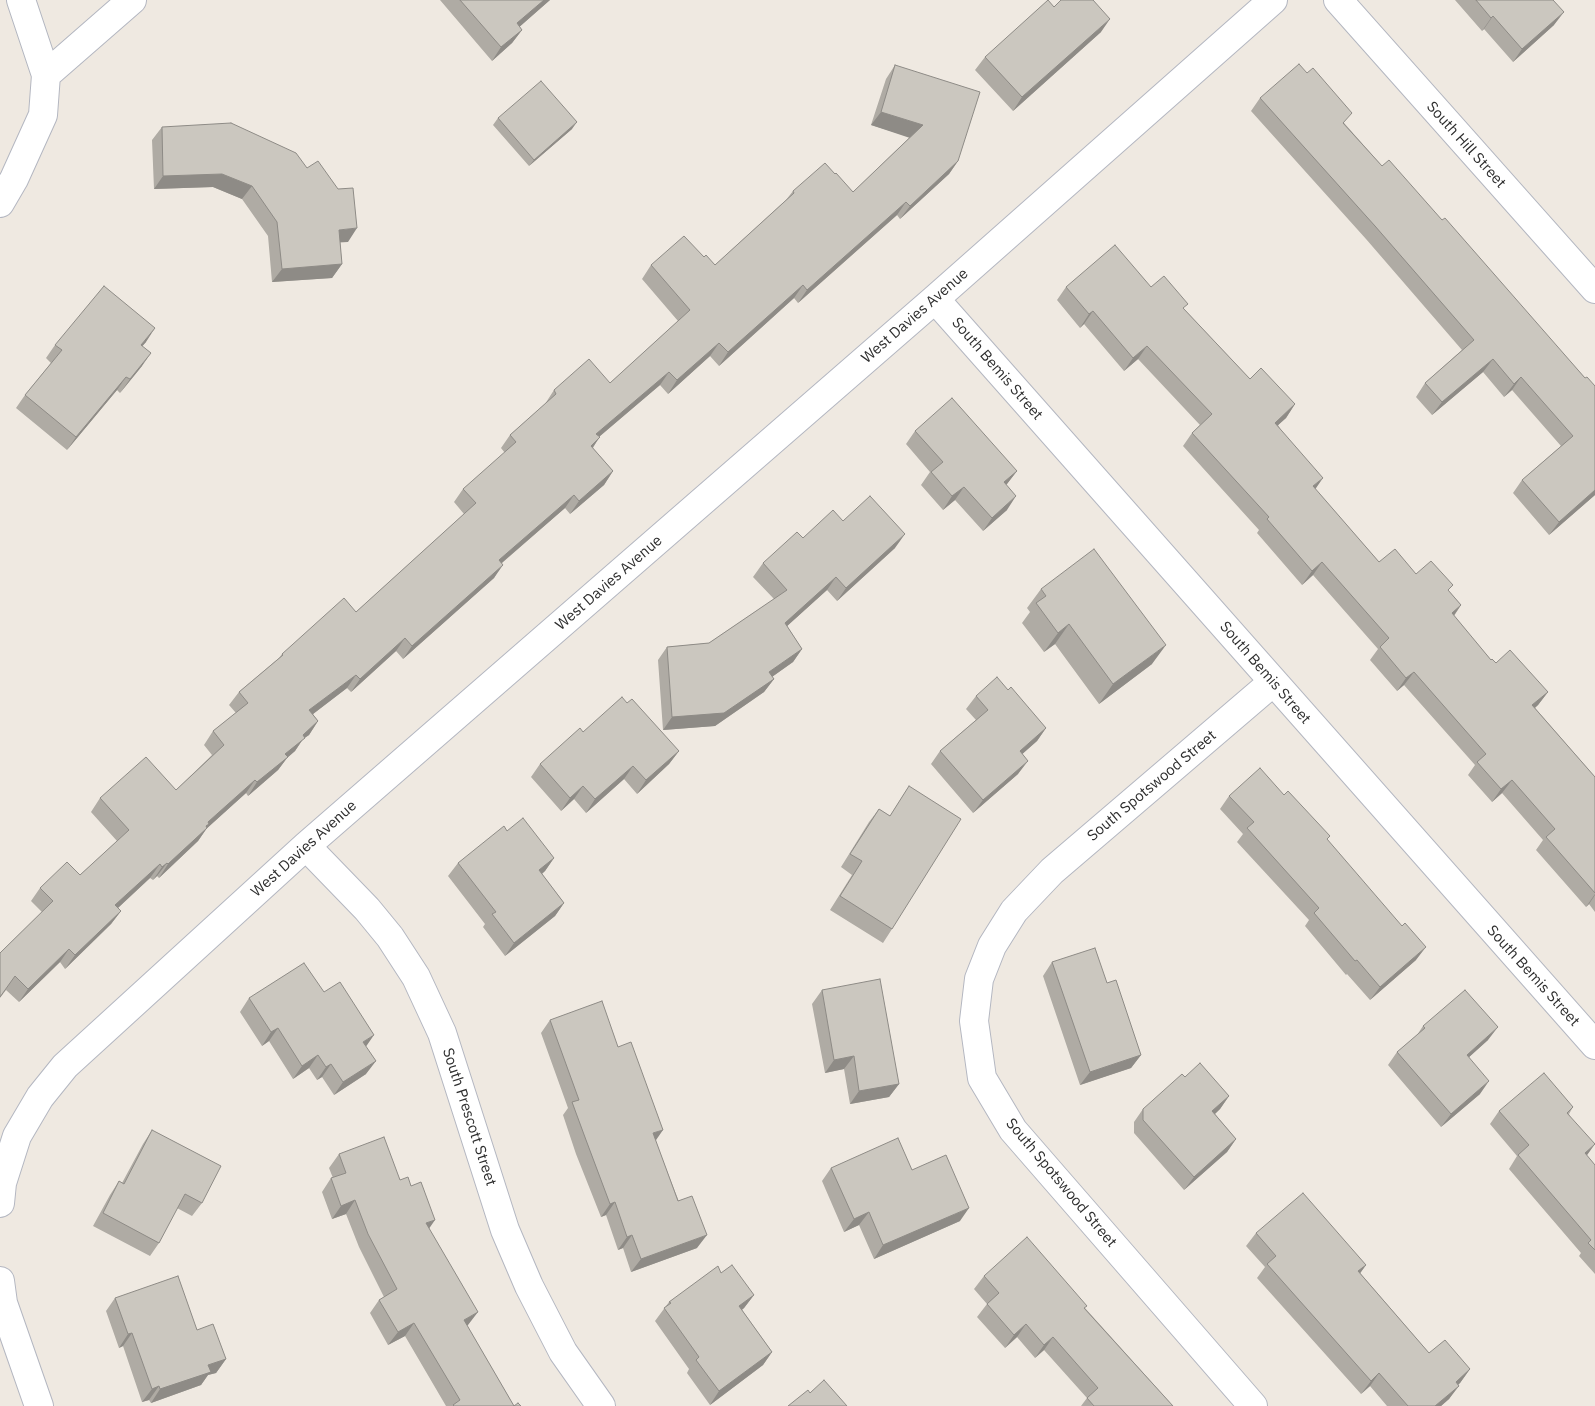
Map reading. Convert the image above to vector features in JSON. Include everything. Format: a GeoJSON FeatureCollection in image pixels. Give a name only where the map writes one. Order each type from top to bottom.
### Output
{"type":"FeatureCollection","features":[{"type":"Feature","properties":{"kind":"street"},"geometry":{"type":"LineString","coordinates":[[0,203],[14,179],[43,115],[46,76],[21,0]]}},
{"type":"Feature","properties":{"kind":"street"},"geometry":{"type":"LineString","coordinates":[[46,76],[132,0]]}},
{"type":"Feature","properties":{"kind":"street","name":"West Davies Avenue"},"geometry":{"type":"LineString","coordinates":[[0,1203],[2,1183],[17,1136],[40,1097],[64,1066],[306,846],[935,299],[1273,0]]}},
{"type":"Feature","properties":{"kind":"street","name":"South Hill Street"},"geometry":{"type":"LineString","coordinates":[[1338,0],[1595,289]]}},
{"type":"Feature","properties":{"kind":"street","name":"South Bemis Street"},"geometry":{"type":"LineString","coordinates":[[935,299],[1595,1045]]}},
{"type":"Feature","properties":{"kind":"street","name":"South Spotswood Street"},"geometry":{"type":"LineString","coordinates":[[1253,1406],[1013,1130],[982,1078],[974,1021],[979,979],[992,946],[1014,911],[1052,871],[1273,682]]}},
{"type":"Feature","properties":{"kind":"street","name":"South Prescott Street"},"geometry":{"type":"LineString","coordinates":[[306,846],[390,937],[416,977],[442,1033],[505,1230],[529,1286],[563,1352],[601,1406]]}},
{"type":"Feature","properties":{"kind":"street"},"geometry":{"type":"LineString","coordinates":[[0,1281],[3,1303],[39,1406]]}},
{"type":"Feature","properties":{"kind":"building"},"geometry":{"type":"Polygon","coordinates":[[[460,0],[544,0],[517,23],[522,30],[501,47],[460,0]]]}},
{"type":"Feature","properties":{"kind":"building"},"geometry":{"type":"Polygon","coordinates":[[[1048,0],[1054,7],[1061,0],[1093,0],[1110,19],[1022,97],[985,57],[1048,0]]]}},
{"type":"Feature","properties":{"kind":"building"},"geometry":{"type":"Polygon","coordinates":[[[1476,0],[1553,0],[1564,12],[1522,49],[1476,0]]]}},
{"type":"Feature","properties":{"kind":"building"},"geometry":{"type":"Polygon","coordinates":[[[1299,64],[1307,73],[1313,68],[1352,113],[1343,123],[1382,166],[1389,160],[1442,220],[1445,218],[1585,378],[1587,377],[1595,386],[1595,490],[1559,522],[1522,480],[1573,436],[1521,377],[1514,384],[1493,359],[1442,402],[1425,383],[1474,340],[1260,98],[1299,64]]]}},
{"type":"Feature","properties":{"kind":"building"},"geometry":{"type":"Polygon","coordinates":[[[895,65],[980,92],[958,161],[910,206],[906,202],[807,290],[803,285],[728,352],[719,343],[677,380],[669,372],[596,434],[600,437],[591,446],[613,471],[579,501],[574,495],[499,560],[503,565],[412,646],[405,638],[360,679],[356,675],[309,710],[318,721],[303,735],[305,738],[285,754],[288,757],[257,782],[255,780],[208,822],[207,828],[168,864],[162,867],[160,864],[115,905],[121,911],[75,955],[69,949],[28,989],[15,976],[0,997],[0,953],[53,901],[40,888],[67,862],[80,875],[129,830],[100,798],[146,757],[176,790],[224,745],[213,731],[248,703],[239,692],[283,655],[344,598],[356,612],[476,503],[463,489],[516,442],[510,435],[556,394],[554,390],[589,359],[610,383],[690,310],[651,265],[684,236],[704,257],[706,255],[715,265],[825,163],[853,192],[923,125],[881,112],[895,65]]]}},
{"type":"Feature","properties":{"kind":"building"},"geometry":{"type":"Polygon","coordinates":[[[541,81],[577,122],[534,160],[498,118],[541,81]]]}},
{"type":"Feature","properties":{"kind":"building"},"geometry":{"type":"Polygon","coordinates":[[[231,123],[296,153],[307,168],[318,161],[338,189],[353,188],[357,228],[339,230],[342,264],[282,269],[277,222],[252,186],[222,174],[163,176],[162,127],[231,123]]]}},
{"type":"Feature","properties":{"kind":"building"},"geometry":{"type":"Polygon","coordinates":[[[1115,245],[1151,287],[1164,276],[1188,304],[1183,308],[1250,379],[1261,368],[1295,404],[1275,423],[1323,478],[1313,486],[1379,562],[1395,549],[1416,574],[1431,561],[1453,585],[1448,590],[1461,605],[1452,613],[1491,660],[1496,663],[1510,650],[1548,692],[1532,705],[1595,777],[1595,893],[1546,837],[1555,829],[1512,780],[1501,789],[1477,762],[1486,754],[1414,672],[1406,678],[1380,647],[1389,638],[1322,562],[1312,571],[1267,519],[1269,517],[1192,433],[1212,414],[1147,346],[1133,358],[1093,311],[1089,314],[1066,287],[1115,245]]]}},
{"type":"Feature","properties":{"kind":"building"},"geometry":{"type":"Polygon","coordinates":[[[104,286],[155,328],[141,345],[151,353],[130,379],[126,377],[76,437],[25,395],[62,350],[55,345],[104,286]]]}},
{"type":"Feature","properties":{"kind":"building"},"geometry":{"type":"Polygon","coordinates":[[[952,398],[1017,471],[1004,482],[1016,496],[992,518],[964,487],[952,496],[931,472],[943,462],[915,431],[952,398]]]}},
{"type":"Feature","properties":{"kind":"building"},"geometry":{"type":"Polygon","coordinates":[[[870,496],[905,534],[846,588],[836,577],[785,623],[802,649],[769,672],[774,679],[724,713],[672,717],[667,647],[709,643],[787,590],[763,563],[797,532],[803,538],[833,510],[843,521],[870,496]]]}},
{"type":"Feature","properties":{"kind":"building"},"geometry":{"type":"Polygon","coordinates":[[[1094,549],[1166,645],[1113,684],[1069,624],[1058,633],[1036,603],[1046,596],[1041,589],[1094,549]]]}},
{"type":"Feature","properties":{"kind":"building"},"geometry":{"type":"Polygon","coordinates":[[[997,677],[1008,690],[1011,687],[1046,728],[1020,751],[1028,761],[983,800],[940,751],[988,710],[976,696],[997,677]]]}},
{"type":"Feature","properties":{"kind":"building"},"geometry":{"type":"Polygon","coordinates":[[[622,697],[627,703],[632,699],[679,751],[646,780],[633,766],[595,799],[583,786],[570,798],[540,764],[580,728],[583,732],[622,697]]]}},
{"type":"Feature","properties":{"kind":"building"},"geometry":{"type":"Polygon","coordinates":[[[1260,768],[1284,795],[1288,791],[1330,836],[1327,839],[1402,926],[1405,923],[1426,947],[1380,987],[1314,913],[1319,908],[1247,828],[1254,822],[1229,796],[1260,768]]]}},
{"type":"Feature","properties":{"kind":"building"},"geometry":{"type":"Polygon","coordinates":[[[909,786],[961,819],[892,929],[840,896],[862,861],[850,854],[879,809],[890,816],[909,786]]]}},
{"type":"Feature","properties":{"kind":"building"},"geometry":{"type":"Polygon","coordinates":[[[523,818],[554,858],[539,870],[564,903],[514,943],[492,914],[496,912],[458,863],[504,826],[507,831],[523,818]]]}},
{"type":"Feature","properties":{"kind":"building"},"geometry":{"type":"Polygon","coordinates":[[[1095,948],[1107,983],[1116,980],[1141,1055],[1090,1072],[1052,962],[1095,948]]]}},
{"type":"Feature","properties":{"kind":"building"},"geometry":{"type":"Polygon","coordinates":[[[304,963],[324,992],[340,982],[374,1035],[363,1042],[376,1061],[343,1082],[331,1064],[326,1067],[318,1055],[302,1066],[278,1028],[271,1032],[249,998],[304,963]]]}},
{"type":"Feature","properties":{"kind":"building"},"geometry":{"type":"Polygon","coordinates":[[[880,979],[899,1084],[859,1091],[854,1056],[834,1060],[822,990],[880,979]]]}},
{"type":"Feature","properties":{"kind":"building"},"geometry":{"type":"Polygon","coordinates":[[[1465,990],[1498,1027],[1467,1055],[1489,1081],[1451,1114],[1397,1052],[1425,1028],[1423,1026],[1465,990]]]}},
{"type":"Feature","properties":{"kind":"building"},"geometry":{"type":"Polygon","coordinates":[[[602,1001],[618,1047],[631,1042],[663,1130],[653,1133],[678,1201],[692,1196],[707,1235],[641,1259],[632,1235],[627,1237],[615,1202],[610,1204],[572,1102],[579,1100],[550,1020],[602,1001]]]}},
{"type":"Feature","properties":{"kind":"building"},"geometry":{"type":"Polygon","coordinates":[[[1200,1063],[1229,1096],[1212,1111],[1236,1139],[1194,1177],[1143,1120],[1143,1109],[1182,1074],[1185,1077],[1200,1063]]]}},
{"type":"Feature","properties":{"kind":"building"},"geometry":{"type":"Polygon","coordinates":[[[1544,1073],[1573,1107],[1567,1113],[1595,1144],[1585,1153],[1595,1165],[1595,1250],[1588,1243],[1591,1240],[1518,1155],[1529,1145],[1499,1111],[1544,1073]]]}},
{"type":"Feature","properties":{"kind":"building"},"geometry":{"type":"Polygon","coordinates":[[[152,1130],[221,1166],[202,1203],[185,1194],[159,1243],[103,1213],[119,1181],[124,1184],[152,1130]]]}},
{"type":"Feature","properties":{"kind":"building"},"geometry":{"type":"Polygon","coordinates":[[[384,1137],[400,1180],[408,1177],[411,1186],[421,1182],[435,1220],[426,1223],[478,1312],[464,1320],[514,1406],[454,1406],[460,1400],[414,1323],[398,1332],[379,1300],[397,1289],[368,1234],[355,1200],[341,1206],[331,1178],[346,1173],[339,1154],[384,1137]]]}},
{"type":"Feature","properties":{"kind":"building"},"geometry":{"type":"Polygon","coordinates":[[[898,1138],[912,1170],[946,1155],[969,1208],[883,1245],[869,1212],[854,1219],[831,1168],[898,1138]]]}},
{"type":"Feature","properties":{"kind":"building"},"geometry":{"type":"Polygon","coordinates":[[[1303,1193],[1366,1265],[1358,1271],[1429,1353],[1445,1340],[1470,1369],[1456,1382],[1459,1386],[1435,1406],[1408,1406],[1379,1373],[1371,1381],[1267,1264],[1276,1256],[1256,1233],[1303,1193]]]}},
{"type":"Feature","properties":{"kind":"building"},"geometry":{"type":"Polygon","coordinates":[[[1027,1237],[1087,1306],[1084,1308],[1173,1406],[1094,1406],[1087,1398],[1098,1388],[1053,1337],[1044,1345],[1026,1324],[1014,1335],[987,1304],[999,1293],[984,1276],[1027,1237]]]}},
{"type":"Feature","properties":{"kind":"building"},"geometry":{"type":"Polygon","coordinates":[[[732,1265],[754,1295],[739,1306],[772,1352],[719,1391],[696,1360],[699,1357],[664,1308],[671,1303],[669,1302],[718,1266],[721,1273],[732,1265]]]}},
{"type":"Feature","properties":{"kind":"building"},"geometry":{"type":"Polygon","coordinates":[[[178,1276],[197,1330],[213,1324],[226,1359],[208,1365],[211,1372],[160,1389],[159,1386],[152,1389],[132,1333],[128,1334],[115,1298],[178,1276]]]}},
{"type":"Feature","properties":{"kind":"building"},"geometry":{"type":"Polygon","coordinates":[[[824,1380],[847,1406],[788,1406],[808,1390],[810,1393],[824,1380]]]}}]}
